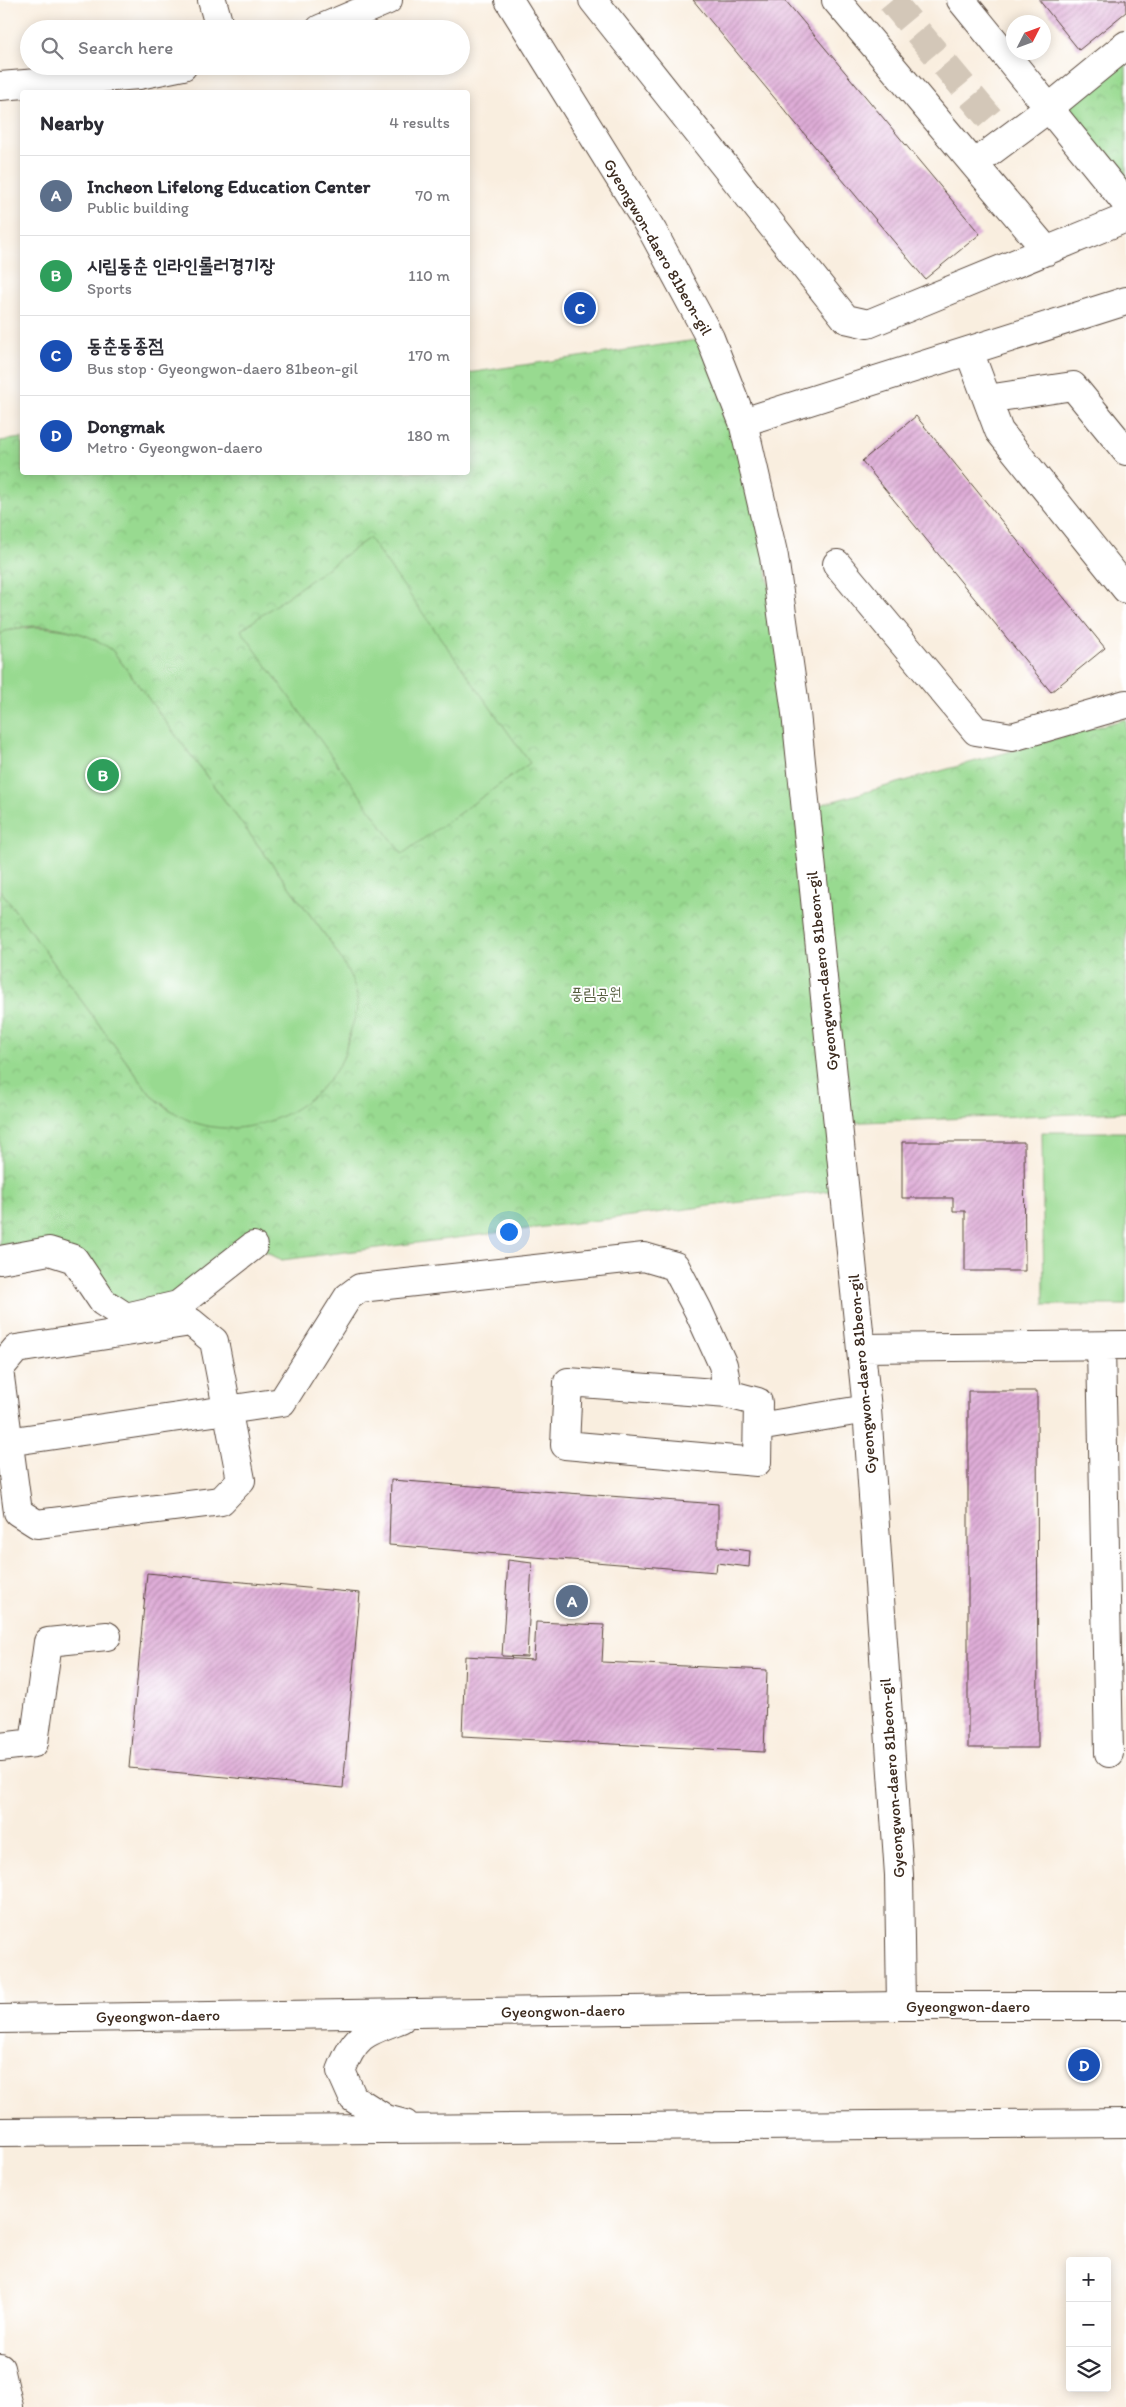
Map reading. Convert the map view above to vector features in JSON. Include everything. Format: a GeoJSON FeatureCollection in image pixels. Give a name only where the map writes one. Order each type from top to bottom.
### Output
{"type":"FeatureCollection","features":[{"type":"Feature","properties":{"kind":"main road"},"geometry":{"type":"LineString","coordinates":[[212,0],[218,20]]}},
{"type":"Feature","properties":{"kind":"main road"},"geometry":{"type":"LineString","coordinates":[[341,20],[388,0]]}},
{"type":"Feature","properties":{"kind":"main road","name":"Gyeongwon-daero 81beon-gil"},"geometry":{"type":"LineString","coordinates":[[509,0],[653,232],[710,338],[743,422],[774,556],[796,713],[867,1409],[899,1875],[902,2006]]}},
{"type":"Feature","properties":{"kind":"main road"},"geometry":{"type":"LineString","coordinates":[[592,0],[846,319],[868,324],[1126,218]]}},
{"type":"Feature","properties":{"kind":"main road"},"geometry":{"type":"LineString","coordinates":[[836,0],[1047,251]]}},
{"type":"Feature","properties":{"kind":"main road"},"geometry":{"type":"LineString","coordinates":[[961,0],[1126,203]]}},
{"type":"Feature","properties":{"kind":"main road"},"geometry":{"type":"LineString","coordinates":[[974,164],[1049,108],[1126,45]]}},
{"type":"Feature","properties":{"kind":"main road"},"geometry":{"type":"LineString","coordinates":[[0,86],[139,75]]}},
{"type":"Feature","properties":{"kind":"main road"},"geometry":{"type":"LineString","coordinates":[[743,422],[1126,301]]}},
{"type":"Feature","properties":{"kind":"main road"},"geometry":{"type":"LineString","coordinates":[[969,351],[999,432],[1126,589]]}},
{"type":"Feature","properties":{"kind":"main road"},"geometry":{"type":"LineString","coordinates":[[987,399],[1073,386],[1126,451]]}},
{"type":"Feature","properties":{"kind":"main road"},"geometry":{"type":"LineString","coordinates":[[837,564],[976,731],[1012,737],[1126,704]]}},
{"type":"Feature","properties":{"kind":"main road"},"geometry":{"type":"LineString","coordinates":[[0,1260],[49,1251],[74,1259],[103,1302],[126,1317],[178,1305],[253,1246]]}},
{"type":"Feature","properties":{"kind":"main road"},"geometry":{"type":"LineString","coordinates":[[4,1442],[227,1408],[282,1402],[348,1297],[360,1288],[644,1257],[675,1266],[723,1365],[728,1394]]}},
{"type":"Feature","properties":{"kind":"main road"},"geometry":{"type":"LineString","coordinates":[[0,1368],[16,1349],[191,1322],[214,1341],[241,1480],[221,1501],[37,1524],[18,1512],[4,1442],[0,1377]]}},
{"type":"Feature","properties":{"kind":"main road"},"geometry":{"type":"LineString","coordinates":[[861,1348],[1114,1346],[1109,1753]]}},
{"type":"Feature","properties":{"kind":"main road"},"geometry":{"type":"LineString","coordinates":[[568,1382],[728,1394],[758,1402],[758,1462],[565,1445],[568,1382]]}},
{"type":"Feature","properties":{"kind":"main road"},"geometry":{"type":"LineString","coordinates":[[758,1427],[867,1409]]}},
{"type":"Feature","properties":{"kind":"main road"},"geometry":{"type":"LineString","coordinates":[[0,1747],[34,1742],[48,1642],[107,1636]]}},
{"type":"Feature","properties":{"kind":"main road","name":"Gyeongwon-daero"},"geometry":{"type":"LineString","coordinates":[[0,2019],[902,2006],[1126,2006]]}},
{"type":"Feature","properties":{"kind":"main road"},"geometry":{"type":"LineString","coordinates":[[417,2013],[368,2032],[349,2049],[342,2071],[353,2098],[386,2118],[421,2128]]}},
{"type":"Feature","properties":{"kind":"main road"},"geometry":{"type":"LineString","coordinates":[[0,2132],[1126,2123]]}},
{"type":"Feature","properties":{"kind":"main road"},"geometry":{"type":"LineString","coordinates":[[0,2368],[9,2407]]}},
{"type":"Feature","properties":{"kind":"green space"},"geometry":{"type":"Polygon","coordinates":[[[1126,57],[1126,203],[1056,116],[1126,57]]]}},
{"type":"Feature","properties":{"kind":"green space","name":"풍림공원"},"geometry":{"type":"Polygon","coordinates":[[[710,338],[743,422],[805,809],[1126,719],[1126,1112],[838,1123],[845,1189],[282,1260],[253,1246],[178,1305],[126,1317],[74,1259],[0,1260],[0,890],[151,1095],[167,1108],[192,1121],[208,1126],[244,1127],[343,1058],[349,1037],[353,982],[331,943],[112,650],[73,631],[58,628],[27,627],[13,629],[0,635],[0,441],[20,438],[20,475],[470,475],[470,373],[710,338]]]}},
{"type":"Feature","properties":{"kind":"green space"},"geometry":{"type":"Polygon","coordinates":[[[369,538],[530,763],[402,854],[241,630],[369,538]]]}},
{"type":"Feature","properties":{"kind":"green space"},"geometry":{"type":"Polygon","coordinates":[[[34,627],[55,628],[75,632],[94,639],[112,650],[331,943],[350,976],[357,997],[357,1007],[342,1060],[330,1078],[315,1094],[298,1107],[278,1118],[258,1125],[236,1128],[214,1127],[187,1120],[151,1095],[0,890],[0,635],[5,631],[34,627]]]}},
{"type":"Feature","properties":{"kind":"green space"},"geometry":{"type":"Polygon","coordinates":[[[1042,1132],[1126,1132],[1126,1305],[1044,1305],[1042,1132]]]}},
{"type":"Feature","properties":{"kind":"building"},"geometry":{"type":"Polygon","coordinates":[[[693,0],[785,0],[980,234],[925,279],[693,0]]]}},
{"type":"Feature","properties":{"kind":"building"},"geometry":{"type":"Polygon","coordinates":[[[1039,0],[1126,0],[1126,12],[1079,50],[1039,0]]]}},
{"type":"Feature","properties":{"kind":"building"},"geometry":{"type":"Polygon","coordinates":[[[916,416],[1105,648],[1051,692],[862,461],[916,416]]]}},
{"type":"Feature","properties":{"kind":"building"},"geometry":{"type":"Polygon","coordinates":[[[902,1142],[1024,1142],[1025,1271],[965,1271],[965,1211],[953,1211],[953,1198],[902,1198],[902,1142]]]}},
{"type":"Feature","properties":{"kind":"building"},"geometry":{"type":"Polygon","coordinates":[[[968,1391],[1037,1391],[1038,1748],[968,1748],[968,1391]]]}},
{"type":"Feature","properties":{"kind":"building"},"geometry":{"type":"Polygon","coordinates":[[[391,1480],[718,1504],[718,1547],[750,1551],[749,1567],[717,1563],[716,1572],[389,1545],[391,1480]]]}},
{"type":"Feature","properties":{"kind":"building"},"geometry":{"type":"Polygon","coordinates":[[[508,1560],[532,1563],[527,1657],[502,1656],[508,1560]]]}},
{"type":"Feature","properties":{"kind":"building"},"geometry":{"type":"Polygon","coordinates":[[[147,1573],[360,1593],[343,1788],[129,1768],[147,1573]]]}},
{"type":"Feature","properties":{"kind":"building"},"geometry":{"type":"Polygon","coordinates":[[[536,1622],[604,1625],[602,1662],[767,1670],[764,1752],[462,1736],[465,1656],[534,1660],[536,1622]]]}},
{"type":"Feature","properties":{"kind":"tunnel"},"geometry":{"type":"LineString","coordinates":[[891,0],[1007,139]]}},
{"type":"Feature","properties":{"kind":"place","name":"동춘동종점"},"geometry":{"type":"Point","coordinates":[580,308]}},
{"type":"Feature","properties":{"kind":"place","name":"시립동춘 인라인롤러경기장"},"geometry":{"type":"Point","coordinates":[103,775]}},
{"type":"Feature","properties":{"kind":"place","name":"Incheon Lifelong Education Center"},"geometry":{"type":"Point","coordinates":[572,1601]}},
{"type":"Feature","properties":{"kind":"place","name":"Dongmak"},"geometry":{"type":"Point","coordinates":[1084,2065]}}]}
